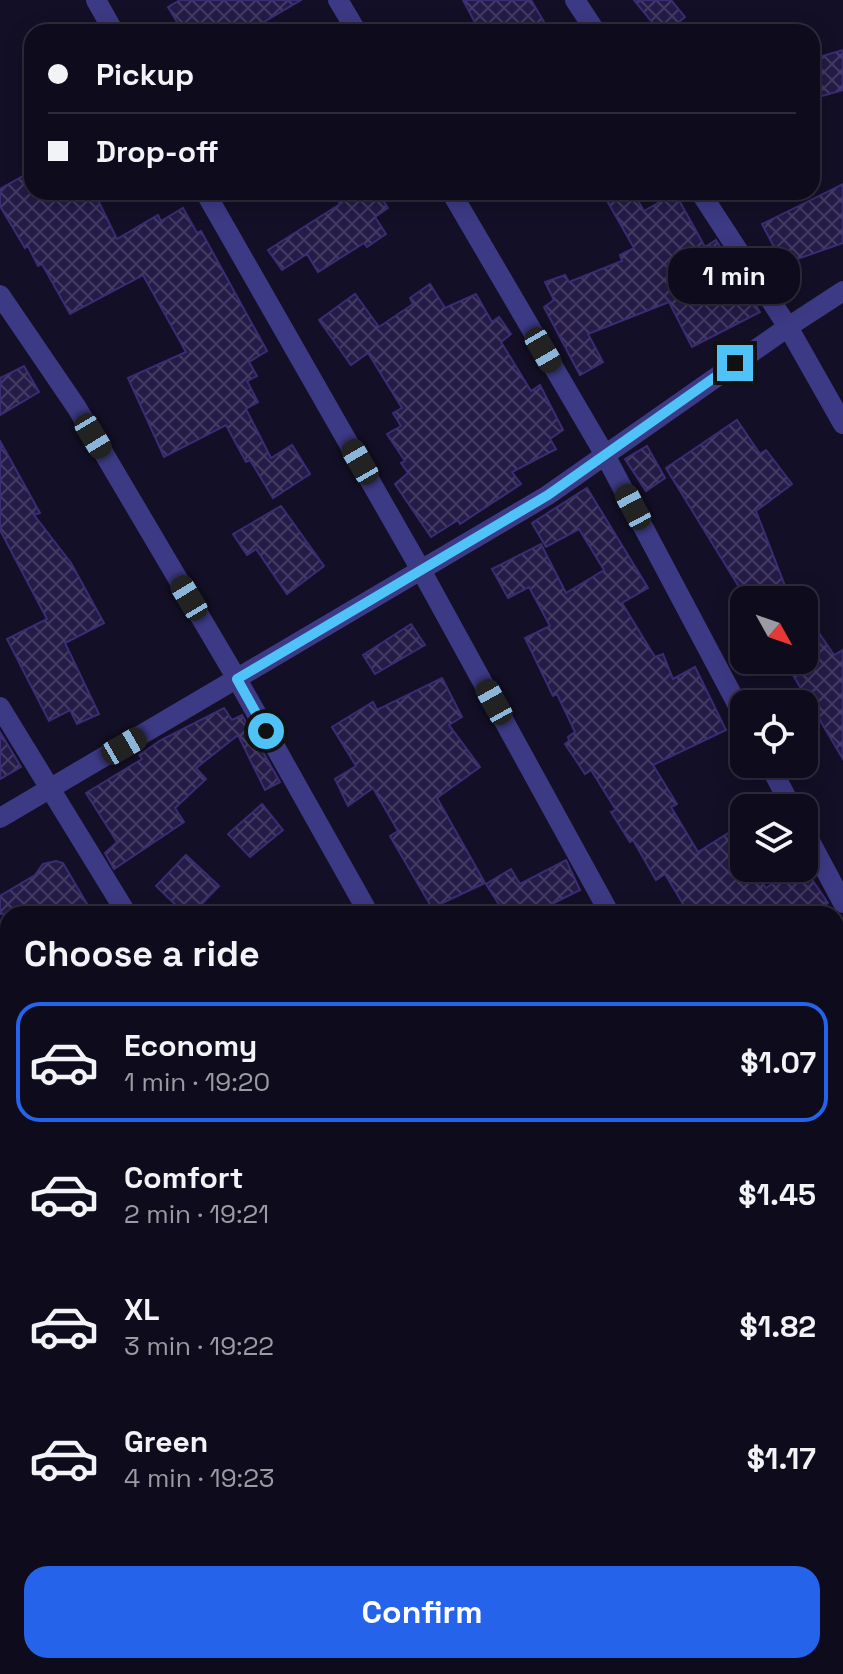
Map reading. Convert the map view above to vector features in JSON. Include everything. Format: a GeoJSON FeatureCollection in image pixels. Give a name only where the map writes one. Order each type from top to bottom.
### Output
{"type":"FeatureCollection","features":[{"type":"Feature","properties":{"kind":"street"},"geometry":{"type":"LineString","coordinates":[[96,0],[110,24]]}},
{"type":"Feature","properties":{"kind":"street"},"geometry":{"type":"LineString","coordinates":[[338,0],[352,24]]}},
{"type":"Feature","properties":{"kind":"street"},"geometry":{"type":"LineString","coordinates":[[575,0],[591,24]]}},
{"type":"Feature","properties":{"kind":"street"},"geometry":{"type":"LineString","coordinates":[[210,200],[421,570],[606,906]]}},
{"type":"Feature","properties":{"kind":"street"},"geometry":{"type":"LineString","coordinates":[[456,200],[605,455],[730,691]]}},
{"type":"Feature","properties":{"kind":"street"},"geometry":{"type":"LineString","coordinates":[[705,200],[788,327],[843,424]]}},
{"type":"Feature","properties":{"kind":"street"},"geometry":{"type":"LineString","coordinates":[[0,818],[548,495],[843,291]]}},
{"type":"Feature","properties":{"kind":"street"},"geometry":{"type":"LineString","coordinates":[[0,295],[77,408],[237,679],[365,906]]}},
{"type":"Feature","properties":{"kind":"street"},"geometry":{"type":"LineString","coordinates":[[0,707],[122,906]]}},
{"type":"Feature","properties":{"kind":"street"},"geometry":{"type":"LineString","coordinates":[[818,856],[843,903]]}},
{"type":"Feature","properties":{"kind":"building"},"geometry":{"type":"Polygon","coordinates":[[[180,0],[301,0],[260,24],[178,24],[168,7],[180,0]]]}},
{"type":"Feature","properties":{"kind":"building"},"geometry":{"type":"Polygon","coordinates":[[[463,0],[531,0],[545,24],[476,24],[463,0]]]}},
{"type":"Feature","properties":{"kind":"building"},"geometry":{"type":"Polygon","coordinates":[[[634,0],[671,0],[685,17],[676,24],[654,24],[634,0]]]}},
{"type":"Feature","properties":{"kind":"building"},"geometry":{"type":"Polygon","coordinates":[[[843,50],[843,90],[820,97],[820,57],[843,50]]]}},
{"type":"Feature","properties":{"kind":"building"},"geometry":{"type":"Polygon","coordinates":[[[24,176],[24,200],[98,200],[117,239],[158,215],[161,221],[183,208],[197,233],[201,231],[267,351],[249,362],[257,376],[247,381],[258,402],[246,409],[271,458],[292,445],[310,474],[273,498],[250,460],[246,462],[226,425],[164,457],[128,378],[186,352],[143,275],[70,314],[42,264],[38,266],[0,206],[0,189],[24,176]]]}},
{"type":"Feature","properties":{"kind":"building"},"geometry":{"type":"Polygon","coordinates":[[[843,184],[843,243],[783,264],[762,224],[811,200],[820,200],[820,195],[843,184]]]}},
{"type":"Feature","properties":{"kind":"building"},"geometry":{"type":"Polygon","coordinates":[[[338,200],[383,200],[388,208],[375,217],[386,234],[367,247],[364,243],[318,272],[307,254],[282,270],[268,250],[340,204],[338,200]]]}},
{"type":"Feature","properties":{"kind":"building"},"geometry":{"type":"Polygon","coordinates":[[[607,200],[638,200],[644,211],[663,200],[679,200],[705,247],[716,240],[760,312],[692,347],[669,302],[588,334],[603,362],[580,375],[544,307],[554,300],[545,282],[565,275],[569,282],[622,261],[620,255],[634,248],[607,200]]]}},
{"type":"Feature","properties":{"kind":"building"},"geometry":{"type":"Polygon","coordinates":[[[430,284],[445,308],[476,294],[492,322],[499,317],[511,334],[501,342],[531,391],[540,385],[563,430],[550,439],[556,449],[512,472],[521,484],[460,524],[458,520],[431,537],[395,484],[408,473],[401,463],[405,461],[387,434],[401,426],[393,413],[402,408],[368,353],[351,365],[319,320],[355,294],[379,327],[413,304],[410,298],[430,284]]]}},
{"type":"Feature","properties":{"kind":"building"},"geometry":{"type":"Polygon","coordinates":[[[24,366],[39,392],[0,415],[0,378],[24,366]]]}},
{"type":"Feature","properties":{"kind":"building"},"geometry":{"type":"Polygon","coordinates":[[[737,420],[760,454],[766,450],[792,484],[756,511],[785,586],[738,586],[666,468],[737,420]]]}},
{"type":"Feature","properties":{"kind":"building"},"geometry":{"type":"Polygon","coordinates":[[[0,441],[40,513],[34,515],[71,563],[104,623],[65,643],[99,714],[77,724],[70,710],[49,721],[7,639],[47,619],[0,530],[0,441]]]}},
{"type":"Feature","properties":{"kind":"building"},"geometry":{"type":"Polygon","coordinates":[[[647,446],[665,478],[646,491],[625,459],[647,446]]]}},
{"type":"Feature","properties":{"kind":"building"},"geometry":{"type":"Polygon","coordinates":[[[587,488],[648,588],[622,603],[655,657],[663,654],[673,679],[695,667],[726,730],[653,765],[677,804],[671,807],[698,852],[730,832],[730,882],[762,882],[766,888],[775,882],[814,882],[828,903],[824,906],[684,906],[665,874],[656,880],[633,840],[630,842],[611,812],[616,810],[591,770],[585,774],[565,744],[575,732],[557,694],[553,696],[525,638],[550,626],[529,587],[508,598],[492,569],[541,544],[566,593],[604,570],[579,529],[546,547],[532,523],[587,488]]]}},
{"type":"Feature","properties":{"kind":"building"},"geometry":{"type":"Polygon","coordinates":[[[281,506],[324,566],[287,594],[256,549],[247,555],[233,534],[281,506]]]}},
{"type":"Feature","properties":{"kind":"building"},"geometry":{"type":"Polygon","coordinates":[[[411,624],[425,645],[375,674],[363,655],[411,624]]]}},
{"type":"Feature","properties":{"kind":"building"},"geometry":{"type":"Polygon","coordinates":[[[818,632],[834,655],[843,650],[843,759],[818,717],[818,690],[802,690],[792,674],[818,674],[818,632]]]}},
{"type":"Feature","properties":{"kind":"building"},"geometry":{"type":"Polygon","coordinates":[[[442,678],[462,717],[449,725],[480,767],[437,798],[485,883],[436,906],[431,906],[390,836],[398,831],[373,788],[348,806],[335,779],[356,766],[332,727],[373,702],[377,710],[442,678]]]}},
{"type":"Feature","properties":{"kind":"building"},"geometry":{"type":"Polygon","coordinates":[[[224,708],[232,720],[242,715],[280,782],[265,790],[238,735],[196,768],[206,779],[175,808],[184,822],[114,869],[105,853],[117,842],[86,793],[142,759],[139,755],[161,740],[224,708]]]}},
{"type":"Feature","properties":{"kind":"building"},"geometry":{"type":"Polygon","coordinates":[[[0,732],[21,767],[0,779],[0,732]]]}},
{"type":"Feature","properties":{"kind":"building"},"geometry":{"type":"Polygon","coordinates":[[[262,804],[283,830],[250,857],[228,834],[262,804]]]}},
{"type":"Feature","properties":{"kind":"building"},"geometry":{"type":"Polygon","coordinates":[[[186,855],[219,886],[200,906],[177,906],[156,886],[186,855]]]}},
{"type":"Feature","properties":{"kind":"building"},"geometry":{"type":"Polygon","coordinates":[[[566,860],[580,890],[548,906],[500,906],[486,884],[511,869],[520,884],[566,860]]]}},
{"type":"Feature","properties":{"kind":"building"},"geometry":{"type":"Polygon","coordinates":[[[63,863],[88,906],[0,906],[0,896],[35,875],[43,864],[63,863]]]}},
{"type":"Feature","properties":{"kind":"route"},"geometry":{"type":"LineString","coordinates":[[266,731],[237,679],[548,495],[735,363]]}}]}
